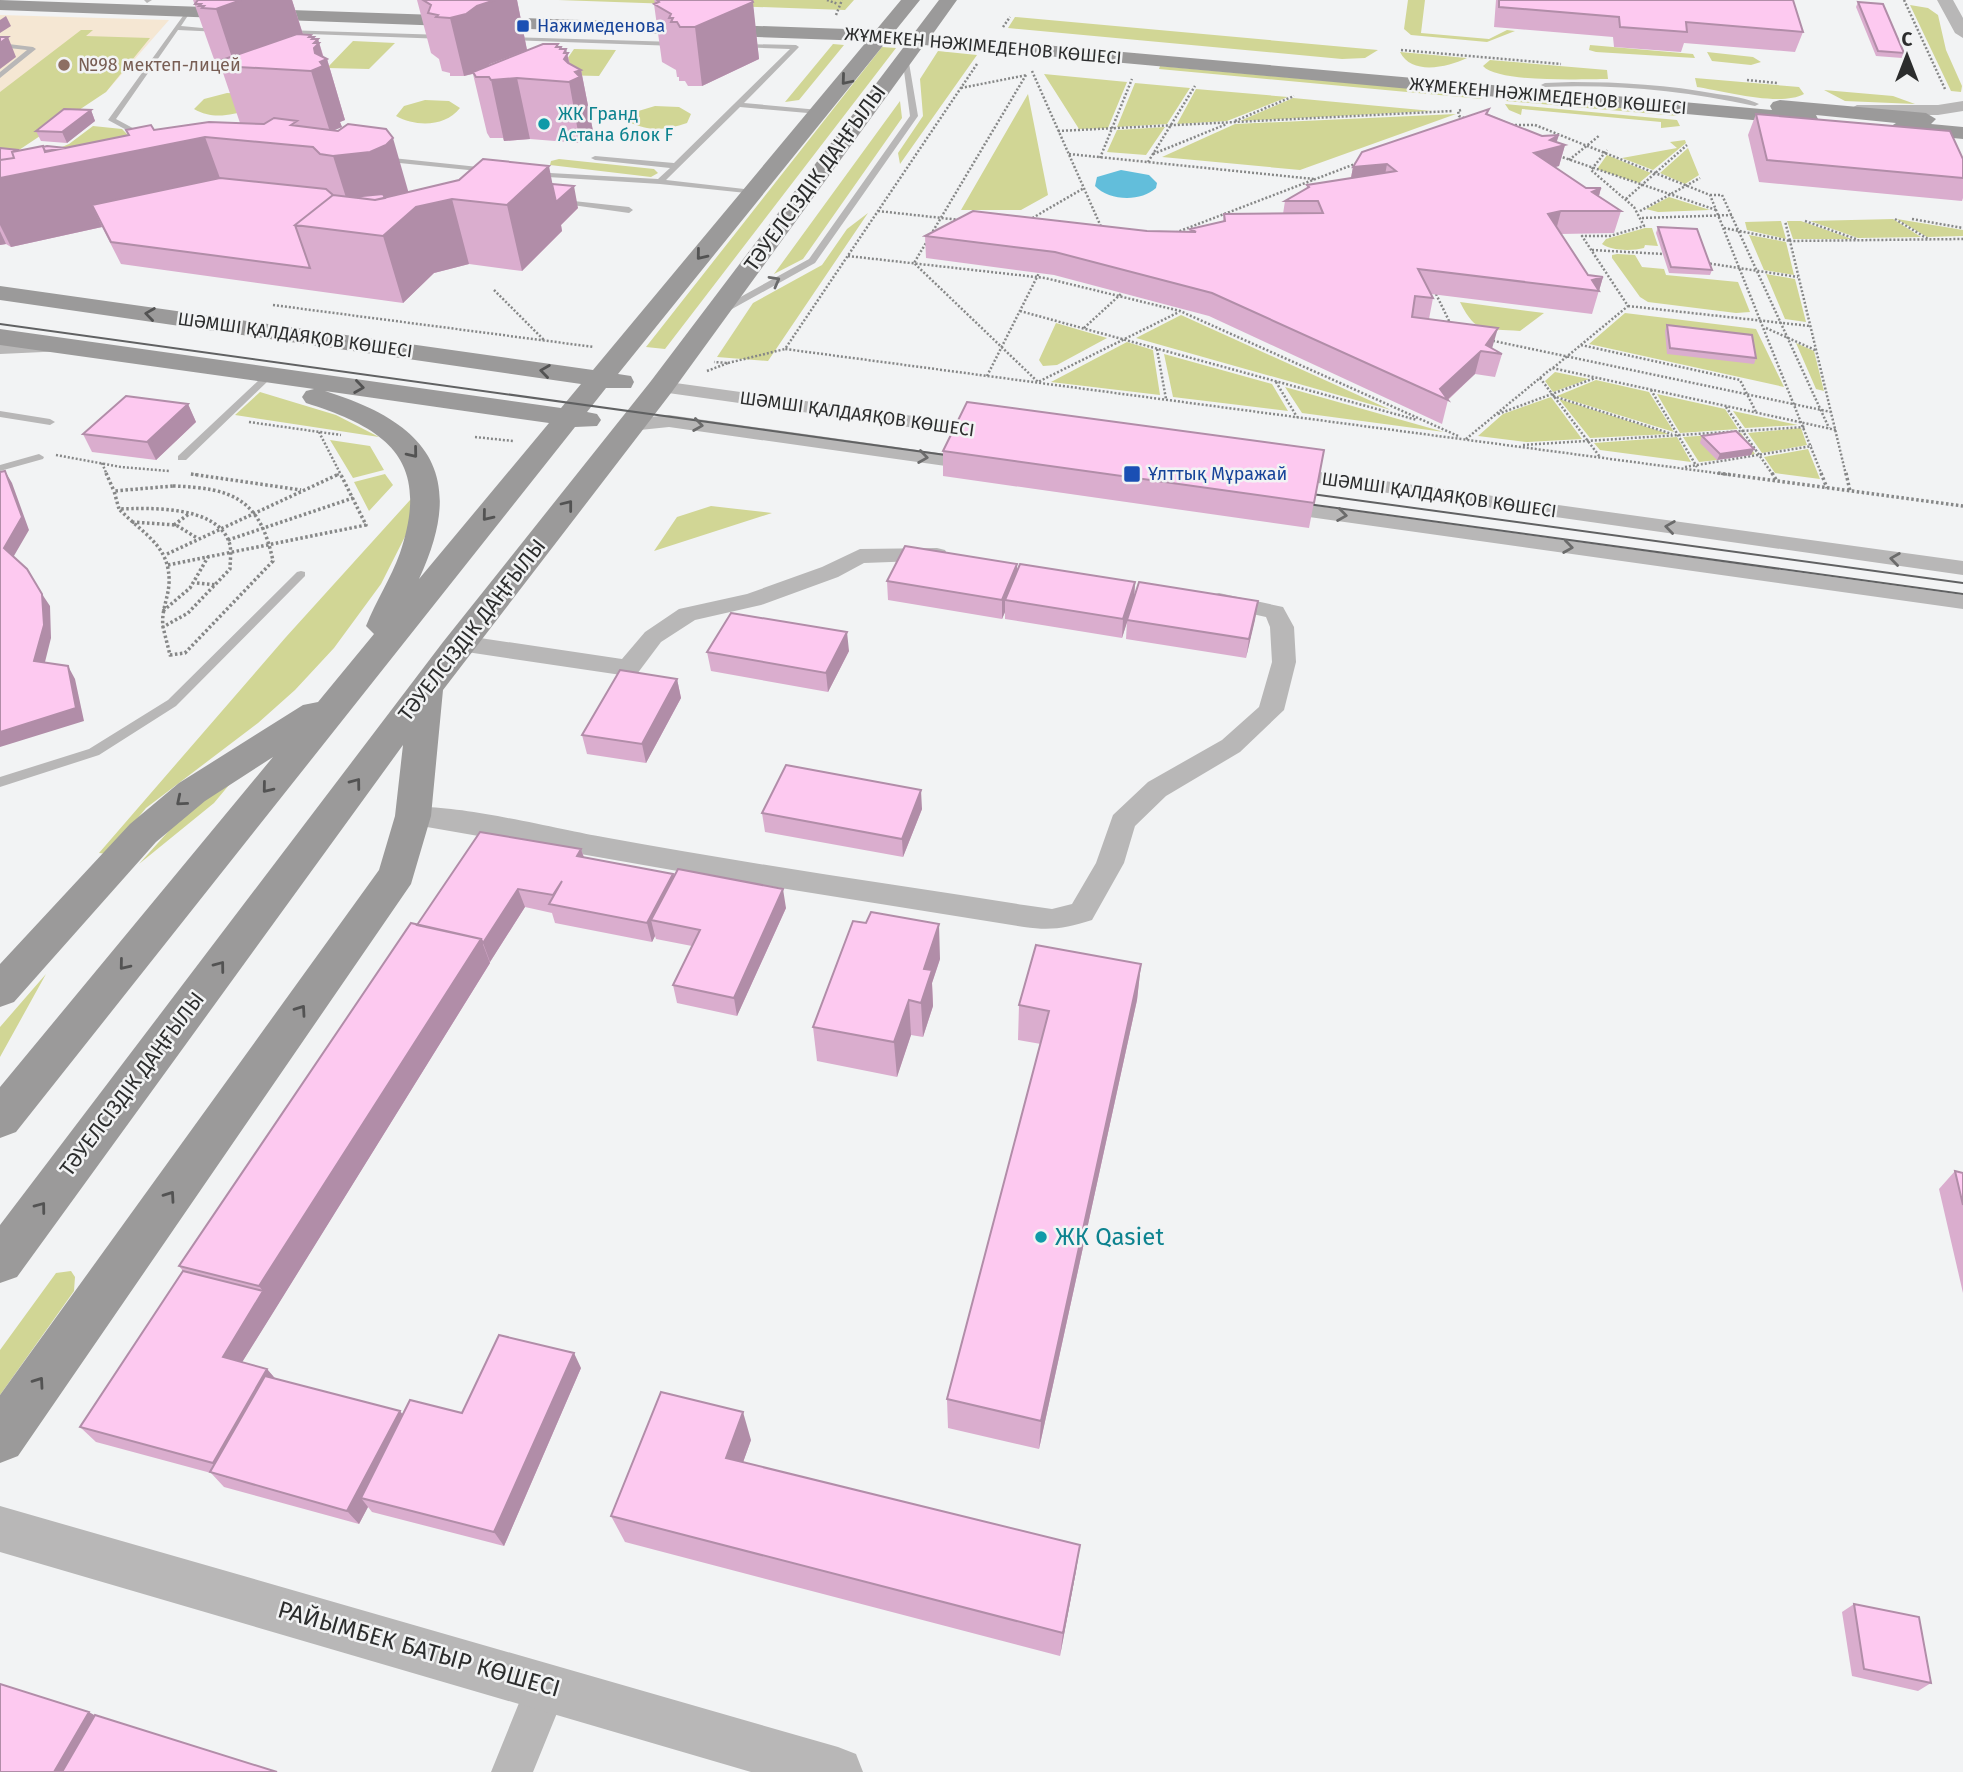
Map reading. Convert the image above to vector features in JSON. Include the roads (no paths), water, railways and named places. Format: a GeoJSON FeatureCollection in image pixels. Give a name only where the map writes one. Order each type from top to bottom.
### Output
{"type":"FeatureCollection","features":[{"type":"Feature","properties":{"kind":"main road","name":"ЖҰМЕКЕН НӘЖІМЕДЕНОВ КӨШЕСІ"},"geometry":{"type":"LineString","coordinates":[[117,0],[885,24],[915,42],[1963,134]]}},
{"type":"Feature","properties":{"kind":"main road","name":"ТӘУЕЛСІЗДІК ДАҢҒЫЛЫ"},"geometry":{"type":"LineString","coordinates":[[0,1262],[426,688],[661,387],[948,0]]}},
{"type":"Feature","properties":{"kind":"main road"},"geometry":{"type":"LineString","coordinates":[[885,24],[909,1]]}},
{"type":"Feature","properties":{"kind":"main road","name":"ЖҰМЕКЕН НӘЖІМЕДЕНОВ КӨШЕСІ"},"geometry":{"type":"LineString","coordinates":[[0,5],[478,21],[885,24]]}},
{"type":"Feature","properties":{"kind":"main road"},"geometry":{"type":"LineString","coordinates":[[306,15],[400,9]]}},
{"type":"Feature","properties":{"kind":"main road"},"geometry":{"type":"LineString","coordinates":[[478,21],[492,16],[560,15]]}},
{"type":"Feature","properties":{"kind":"main road"},"geometry":{"type":"LineString","coordinates":[[804,23],[857,16]]}},
{"type":"Feature","properties":{"kind":"main road","name":"ТӘУЕЛСІЗДІК ДАҢҒЫЛЫ"},"geometry":{"type":"LineString","coordinates":[[0,1119],[567,418],[819,112],[885,24]]}},
{"type":"Feature","properties":{"kind":"main road"},"geometry":{"type":"LineString","coordinates":[[992,28],[1021,38]]}},
{"type":"Feature","properties":{"kind":"main road","name":"ЖҰМЕКЕН НӘЖІМЕДЕНОВ КӨШЕСІ"},"geometry":{"type":"LineString","coordinates":[[915,42],[1021,38],[1963,123]]}},
{"type":"Feature","properties":{"kind":"main road","name":"ШӘМШІ ҚАЛДАЯҚОВ КӨШЕСІ"},"geometry":{"type":"LineString","coordinates":[[0,293],[661,387]]}},
{"type":"Feature","properties":{"kind":"main road"},"geometry":{"type":"LineString","coordinates":[[64,346],[113,308]]}},
{"type":"Feature","properties":{"kind":"main road","name":"ШӘМШІ ҚАЛДАЯҚОВ КӨШЕСІ"},"geometry":{"type":"LineString","coordinates":[[0,337],[630,425]]}},
{"type":"Feature","properties":{"kind":"main road"},"geometry":{"type":"LineString","coordinates":[[195,364],[339,403],[390,429],[417,454],[423,466],[427,500],[415,552],[386,614],[368,664]]}},
{"type":"Feature","properties":{"kind":"main road"},"geometry":{"type":"LineString","coordinates":[[0,1438],[397,874],[413,816],[426,688]]}},
{"type":"Feature","properties":{"kind":"main road"},"geometry":{"type":"LineString","coordinates":[[2,986],[143,833],[192,792],[341,697]]}},
{"type":"Feature","properties":{"kind":"street"},"geometry":{"type":"LineString","coordinates":[[1945,0],[1963,31]]}},
{"type":"Feature","properties":{"kind":"street"},"geometry":{"type":"LineString","coordinates":[[1810,109],[1914,111],[1956,101]]}},
{"type":"Feature","properties":{"kind":"street"},"geometry":{"type":"LineString","coordinates":[[0,347],[64,346]]}},
{"type":"Feature","properties":{"kind":"street","name":"ШӘМШІ ҚАЛДАЯҚОВ КӨШЕСІ"},"geometry":{"type":"LineString","coordinates":[[661,387],[1009,435]]}},
{"type":"Feature","properties":{"kind":"street","name":"ШӘМШІ ҚАЛДАЯҚОВ КӨШЕСІ"},"geometry":{"type":"LineString","coordinates":[[630,425],[669,421],[999,467]]}},
{"type":"Feature","properties":{"kind":"street","name":"ШӘМШІ ҚАЛДАЯҚОВ КӨШЕСІ"},"geometry":{"type":"LineString","coordinates":[[1258,470],[1963,568]]}},
{"type":"Feature","properties":{"kind":"street","name":"ШӘМШІ ҚАЛДАЯҚОВ КӨШЕСІ"},"geometry":{"type":"LineString","coordinates":[[1247,502],[1963,602]]}},
{"type":"Feature","properties":{"kind":"street"},"geometry":{"type":"LineString","coordinates":[[460,643],[628,668],[653,637],[687,614],[753,600],[830,572],[860,556],[910,553],[967,559]]}},
{"type":"Feature","properties":{"kind":"street"},"geometry":{"type":"LineString","coordinates":[[413,816],[471,823],[706,866],[1024,916],[1052,920],[1083,912],[1110,863],[1123,822],[1157,789],[1230,746],[1271,710],[1284,662],[1282,627],[1275,612],[1195,596]]}},
{"type":"Feature","properties":{"kind":"street","name":"РАЙЫМБЕК БАТЫР КӨШЕСІ"},"geometry":{"type":"LineString","coordinates":[[0,1529],[838,1772]]}},
{"type":"Feature","properties":{"kind":"street"},"geometry":{"type":"LineString","coordinates":[[512,1772],[547,1686]]}},
{"type":"Feature","properties":{"kind":"lane"},"geometry":{"type":"LineString","coordinates":[[129,146],[138,133],[112,121],[188,11]]}},
{"type":"Feature","properties":{"kind":"lane"},"geometry":{"type":"LineString","coordinates":[[177,28],[232,30]]}},
{"type":"Feature","properties":{"kind":"lane"},"geometry":{"type":"LineString","coordinates":[[273,31],[452,37]]}},
{"type":"Feature","properties":{"kind":"lane"},"geometry":{"type":"LineString","coordinates":[[494,38],[686,44]]}},
{"type":"Feature","properties":{"kind":"lane"},"geometry":{"type":"LineString","coordinates":[[716,314],[812,261],[914,116],[915,42]]}},
{"type":"Feature","properties":{"kind":"lane"},"geometry":{"type":"LineString","coordinates":[[0,45],[33,49],[0,76]]}},
{"type":"Feature","properties":{"kind":"lane"},"geometry":{"type":"LineString","coordinates":[[660,182],[796,47],[727,45]]}},
{"type":"Feature","properties":{"kind":"lane"},"geometry":{"type":"LineString","coordinates":[[740,105],[819,112]]}},
{"type":"Feature","properties":{"kind":"lane"},"geometry":{"type":"LineString","coordinates":[[595,158],[677,166]]}},
{"type":"Feature","properties":{"kind":"lane"},"geometry":{"type":"LineString","coordinates":[[375,159],[495,171]]}},
{"type":"Feature","properties":{"kind":"lane"},"geometry":{"type":"LineString","coordinates":[[521,173],[660,182],[753,192]]}},
{"type":"Feature","properties":{"kind":"lane"},"geometry":{"type":"LineString","coordinates":[[551,200],[629,210]]}},
{"type":"Feature","properties":{"kind":"lane"},"geometry":{"type":"LineString","coordinates":[[182,458],[263,382]]}},
{"type":"Feature","properties":{"kind":"lane"},"geometry":{"type":"LineString","coordinates":[[0,414],[50,422]]}},
{"type":"Feature","properties":{"kind":"lane"},"geometry":{"type":"LineString","coordinates":[[0,468],[44,456]]}},
{"type":"Feature","properties":{"kind":"lane"},"geometry":{"type":"LineString","coordinates":[[0,782],[94,752],[172,703],[301,574]]}},
{"type":"Feature","properties":{"kind":"water"},"geometry":{"type":"Polygon","coordinates":[[[1121,170],[1149,175],[1157,183],[1156,188],[1142,196],[1125,198],[1108,195],[1095,186],[1097,177],[1121,170]]]}},
{"type":"Feature","properties":{"kind":"tram line"},"geometry":{"type":"LineString","coordinates":[[0,324],[960,457]]}},
{"type":"Feature","properties":{"kind":"tram line"},"geometry":{"type":"LineString","coordinates":[[1297,492],[1963,583]]}},
{"type":"Feature","properties":{"kind":"tram line"},"geometry":{"type":"LineString","coordinates":[[1293,502],[1963,594]]}},
{"type":"Feature","properties":{"kind":"place","name":"Нажимеденова"},"geometry":{"type":"Point","coordinates":[523,26]}},
{"type":"Feature","properties":{"kind":"place","name":"№98 мектеп-лицей"},"geometry":{"type":"Point","coordinates":[64,65]}},
{"type":"Feature","properties":{"kind":"place","name":"ЖК Гранд Астана блок F"},"geometry":{"type":"Point","coordinates":[544,124]}},
{"type":"Feature","properties":{"kind":"place","name":"Ұлттық Мұражай"},"geometry":{"type":"Point","coordinates":[1132,474]}},
{"type":"Feature","properties":{"kind":"place","name":"ЖК Qasiet"},"geometry":{"type":"Point","coordinates":[1041,1237]}}]}
